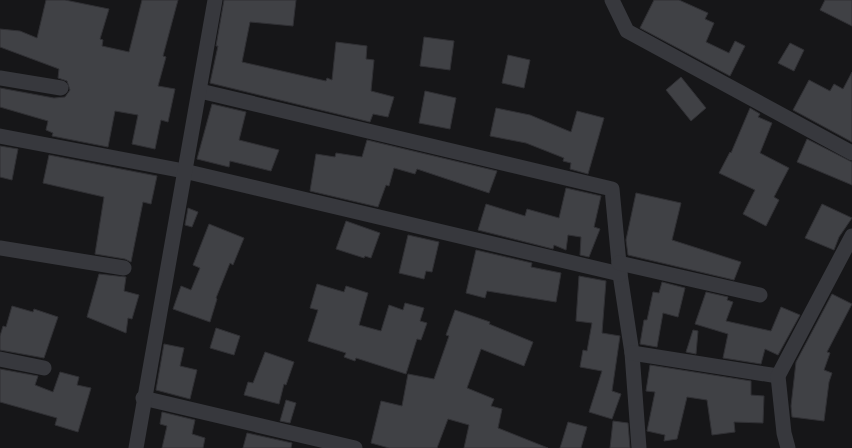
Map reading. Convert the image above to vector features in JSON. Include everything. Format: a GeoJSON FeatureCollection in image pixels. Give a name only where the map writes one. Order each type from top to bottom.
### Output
{"type":"FeatureCollection","features":[{"type":"Feature","properties":{"kind":"street"},"geometry":{"type":"LineString","coordinates":[[136,448],[143,398],[215,0]]}},
{"type":"Feature","properties":{"kind":"street"},"geometry":{"type":"LineString","coordinates":[[612,0],[626,30],[852,153]]}},
{"type":"Feature","properties":{"kind":"street"},"geometry":{"type":"LineString","coordinates":[[0,78],[61,88]]}},
{"type":"Feature","properties":{"kind":"street"},"geometry":{"type":"LineString","coordinates":[[200,91],[613,190],[620,268],[632,353],[639,448]]}},
{"type":"Feature","properties":{"kind":"street"},"geometry":{"type":"LineString","coordinates":[[0,136],[184,171],[620,268],[760,296]]}},
{"type":"Feature","properties":{"kind":"street"},"geometry":{"type":"LineString","coordinates":[[788,448],[784,433],[778,376],[852,236]]}},
{"type":"Feature","properties":{"kind":"street"},"geometry":{"type":"LineString","coordinates":[[0,248],[124,268]]}},
{"type":"Feature","properties":{"kind":"street"},"geometry":{"type":"LineString","coordinates":[[632,353],[778,376]]}},
{"type":"Feature","properties":{"kind":"street"},"geometry":{"type":"LineString","coordinates":[[0,359],[44,368]]}},
{"type":"Feature","properties":{"kind":"street"},"geometry":{"type":"LineString","coordinates":[[143,398],[355,448]]}},
{"type":"Feature","properties":{"kind":"building"},"geometry":{"type":"Polygon","coordinates":[[[46,0],[65,0],[109,9],[100,39],[103,40],[102,46],[129,52],[142,0],[178,0],[163,56],[166,57],[158,86],[175,89],[168,122],[161,120],[155,149],[132,144],[138,115],[115,111],[108,147],[52,136],[53,133],[46,130],[48,121],[0,107],[0,88],[54,98],[65,97],[70,90],[67,81],[58,78],[59,69],[0,47],[0,29],[20,31],[37,38],[46,0]]]}},
{"type":"Feature","properties":{"kind":"building"},"geometry":{"type":"Polygon","coordinates":[[[224,0],[296,0],[293,26],[250,22],[242,62],[326,81],[327,78],[332,80],[336,42],[367,46],[366,59],[374,60],[371,91],[394,97],[388,117],[373,114],[370,122],[210,83],[218,46],[216,46],[224,0]]]}},
{"type":"Feature","properties":{"kind":"building"},"geometry":{"type":"Polygon","coordinates":[[[654,0],[679,0],[708,13],[705,19],[714,23],[706,42],[729,53],[735,41],[745,46],[730,76],[640,28],[654,0]]]}},
{"type":"Feature","properties":{"kind":"building"},"geometry":{"type":"Polygon","coordinates":[[[825,0],[852,0],[852,26],[820,10],[825,0]]]}},
{"type":"Feature","properties":{"kind":"building"},"geometry":{"type":"Polygon","coordinates":[[[424,37],[454,41],[450,70],[420,66],[424,37]]]}},
{"type":"Feature","properties":{"kind":"building"},"geometry":{"type":"Polygon","coordinates":[[[790,43],[804,50],[794,71],[778,63],[790,43]]]}},
{"type":"Feature","properties":{"kind":"building"},"geometry":{"type":"Polygon","coordinates":[[[508,55],[530,60],[524,88],[502,83],[508,55]]]}},
{"type":"Feature","properties":{"kind":"building"},"geometry":{"type":"Polygon","coordinates":[[[852,72],[852,142],[793,110],[809,80],[830,91],[834,84],[843,89],[852,72]]]}},
{"type":"Feature","properties":{"kind":"building"},"geometry":{"type":"Polygon","coordinates":[[[681,77],[706,108],[691,121],[666,90],[681,77]]]}},
{"type":"Feature","properties":{"kind":"building"},"geometry":{"type":"Polygon","coordinates":[[[425,91],[456,98],[450,129],[419,123],[425,91]]]}},
{"type":"Feature","properties":{"kind":"building"},"geometry":{"type":"Polygon","coordinates":[[[212,104],[246,112],[239,140],[279,150],[271,171],[230,161],[229,167],[197,159],[212,104]]]}},
{"type":"Feature","properties":{"kind":"building"},"geometry":{"type":"Polygon","coordinates":[[[496,108],[530,115],[571,132],[577,111],[604,118],[588,174],[570,169],[571,163],[563,161],[564,158],[526,143],[490,136],[496,108]]]}},
{"type":"Feature","properties":{"kind":"building"},"geometry":{"type":"Polygon","coordinates":[[[750,108],[760,114],[758,117],[772,123],[760,153],[789,168],[774,197],[779,200],[766,226],[743,214],[755,190],[719,173],[731,153],[750,108]]]}},
{"type":"Feature","properties":{"kind":"building"},"geometry":{"type":"Polygon","coordinates":[[[807,139],[852,162],[852,185],[797,162],[807,139]]]}},
{"type":"Feature","properties":{"kind":"building"},"geometry":{"type":"Polygon","coordinates":[[[367,140],[497,171],[489,193],[417,169],[415,174],[394,168],[389,186],[386,185],[378,207],[310,191],[316,154],[335,157],[336,153],[362,157],[367,140]]]}},
{"type":"Feature","properties":{"kind":"building"},"geometry":{"type":"Polygon","coordinates":[[[0,146],[18,149],[12,180],[0,177],[0,146]]]}},
{"type":"Feature","properties":{"kind":"building"},"geometry":{"type":"Polygon","coordinates":[[[49,155],[157,176],[151,204],[143,202],[131,262],[125,259],[95,254],[104,197],[43,183],[49,155]]]}},
{"type":"Feature","properties":{"kind":"building"},"geometry":{"type":"Polygon","coordinates":[[[566,188],[601,196],[594,227],[600,229],[589,257],[580,255],[581,237],[568,235],[566,250],[554,245],[553,249],[478,230],[486,204],[525,216],[527,209],[559,218],[566,188]]]}},
{"type":"Feature","properties":{"kind":"building"},"geometry":{"type":"Polygon","coordinates":[[[636,193],[681,203],[672,240],[741,262],[734,280],[628,255],[626,240],[636,193]]]}},
{"type":"Feature","properties":{"kind":"building"},"geometry":{"type":"Polygon","coordinates":[[[822,204],[852,218],[839,237],[834,250],[805,238],[822,204]]]}},
{"type":"Feature","properties":{"kind":"building"},"geometry":{"type":"Polygon","coordinates":[[[188,208],[198,212],[192,227],[185,225],[188,208]]]}},
{"type":"Feature","properties":{"kind":"building"},"geometry":{"type":"Polygon","coordinates":[[[346,221],[380,233],[371,258],[365,256],[364,258],[336,249],[346,221]]]}},
{"type":"Feature","properties":{"kind":"building"},"geometry":{"type":"Polygon","coordinates":[[[209,224],[244,238],[233,265],[230,263],[216,298],[210,322],[173,309],[181,286],[191,290],[200,268],[193,265],[209,224]]]}},
{"type":"Feature","properties":{"kind":"building"},"geometry":{"type":"Polygon","coordinates":[[[408,235],[439,242],[432,272],[426,271],[424,279],[399,273],[408,235]]]}},
{"type":"Feature","properties":{"kind":"building"},"geometry":{"type":"Polygon","coordinates":[[[476,250],[532,263],[531,267],[561,273],[556,302],[487,291],[485,298],[466,293],[476,250]]]}},
{"type":"Feature","properties":{"kind":"building"},"geometry":{"type":"Polygon","coordinates":[[[99,274],[126,277],[124,291],[139,295],[132,319],[128,318],[126,333],[87,317],[99,274]]]}},
{"type":"Feature","properties":{"kind":"building"},"geometry":{"type":"Polygon","coordinates":[[[579,276],[606,281],[602,333],[620,336],[612,391],[621,394],[612,419],[589,412],[602,371],[580,367],[583,350],[587,351],[592,323],[576,321],[579,276]]]}},
{"type":"Feature","properties":{"kind":"building"},"geometry":{"type":"Polygon","coordinates":[[[662,282],[685,288],[678,317],[663,313],[657,347],[640,344],[644,320],[647,320],[653,292],[659,293],[662,282]]]}},
{"type":"Feature","properties":{"kind":"building"},"geometry":{"type":"Polygon","coordinates":[[[317,284],[344,292],[346,286],[368,293],[359,325],[381,331],[389,305],[403,310],[405,303],[424,308],[420,321],[427,323],[421,340],[417,339],[406,374],[356,358],[355,361],[344,357],[346,353],[308,341],[318,310],[310,308],[317,284]]]}},
{"type":"Feature","properties":{"kind":"building"},"geometry":{"type":"Polygon","coordinates":[[[706,292],[728,297],[727,300],[733,302],[726,321],[771,331],[781,307],[800,315],[778,355],[765,349],[761,364],[723,358],[728,334],[695,324],[706,292]]]}},
{"type":"Feature","properties":{"kind":"building"},"geometry":{"type":"Polygon","coordinates":[[[832,294],[852,304],[827,352],[830,353],[824,370],[832,373],[824,421],[792,417],[791,406],[796,362],[832,294]]]}},
{"type":"Feature","properties":{"kind":"building"},"geometry":{"type":"Polygon","coordinates":[[[12,306],[33,312],[34,309],[58,317],[44,358],[0,350],[0,336],[3,326],[6,327],[12,306]]]}},
{"type":"Feature","properties":{"kind":"building"},"geometry":{"type":"Polygon","coordinates":[[[455,310],[490,322],[489,324],[533,342],[524,366],[481,349],[467,388],[494,399],[491,406],[502,409],[498,428],[548,448],[464,448],[469,425],[448,419],[437,448],[389,448],[371,443],[381,401],[402,406],[408,374],[434,379],[449,336],[446,335],[455,310]]]}},
{"type":"Feature","properties":{"kind":"building"},"geometry":{"type":"Polygon","coordinates":[[[216,328],[240,336],[234,355],[210,348],[216,328]]]}},
{"type":"Feature","properties":{"kind":"building"},"geometry":{"type":"Polygon","coordinates":[[[693,330],[698,331],[696,354],[686,352],[693,330]]]}},
{"type":"Feature","properties":{"kind":"building"},"geometry":{"type":"Polygon","coordinates":[[[164,344],[184,348],[180,366],[197,370],[190,399],[156,390],[164,344]]]}},
{"type":"Feature","properties":{"kind":"building"},"geometry":{"type":"Polygon","coordinates":[[[265,352],[294,362],[286,385],[284,384],[279,404],[244,395],[248,382],[253,383],[265,352]]]}},
{"type":"Feature","properties":{"kind":"building"},"geometry":{"type":"Polygon","coordinates":[[[650,365],[751,381],[751,395],[764,396],[763,423],[734,422],[735,432],[712,435],[707,400],[687,397],[677,439],[664,441],[665,435],[647,431],[655,392],[646,391],[650,365]]]}},
{"type":"Feature","properties":{"kind":"building"},"geometry":{"type":"Polygon","coordinates":[[[0,369],[38,376],[35,385],[53,392],[60,372],[79,377],[77,385],[91,388],[78,432],[55,425],[57,418],[0,402],[0,369]]]}},
{"type":"Feature","properties":{"kind":"building"},"geometry":{"type":"Polygon","coordinates":[[[286,400],[296,403],[290,423],[280,421],[286,400]]]}},
{"type":"Feature","properties":{"kind":"building"},"geometry":{"type":"Polygon","coordinates":[[[162,412],[195,420],[192,434],[205,438],[203,448],[162,448],[167,426],[160,424],[162,412]]]}},
{"type":"Feature","properties":{"kind":"building"},"geometry":{"type":"Polygon","coordinates":[[[613,421],[628,423],[630,448],[610,448],[613,421]]]}},
{"type":"Feature","properties":{"kind":"building"},"geometry":{"type":"Polygon","coordinates":[[[568,422],[587,427],[581,448],[560,448],[568,422]]]}},
{"type":"Feature","properties":{"kind":"building"},"geometry":{"type":"Polygon","coordinates":[[[247,433],[292,443],[291,448],[243,448],[247,433]]]}}]}
